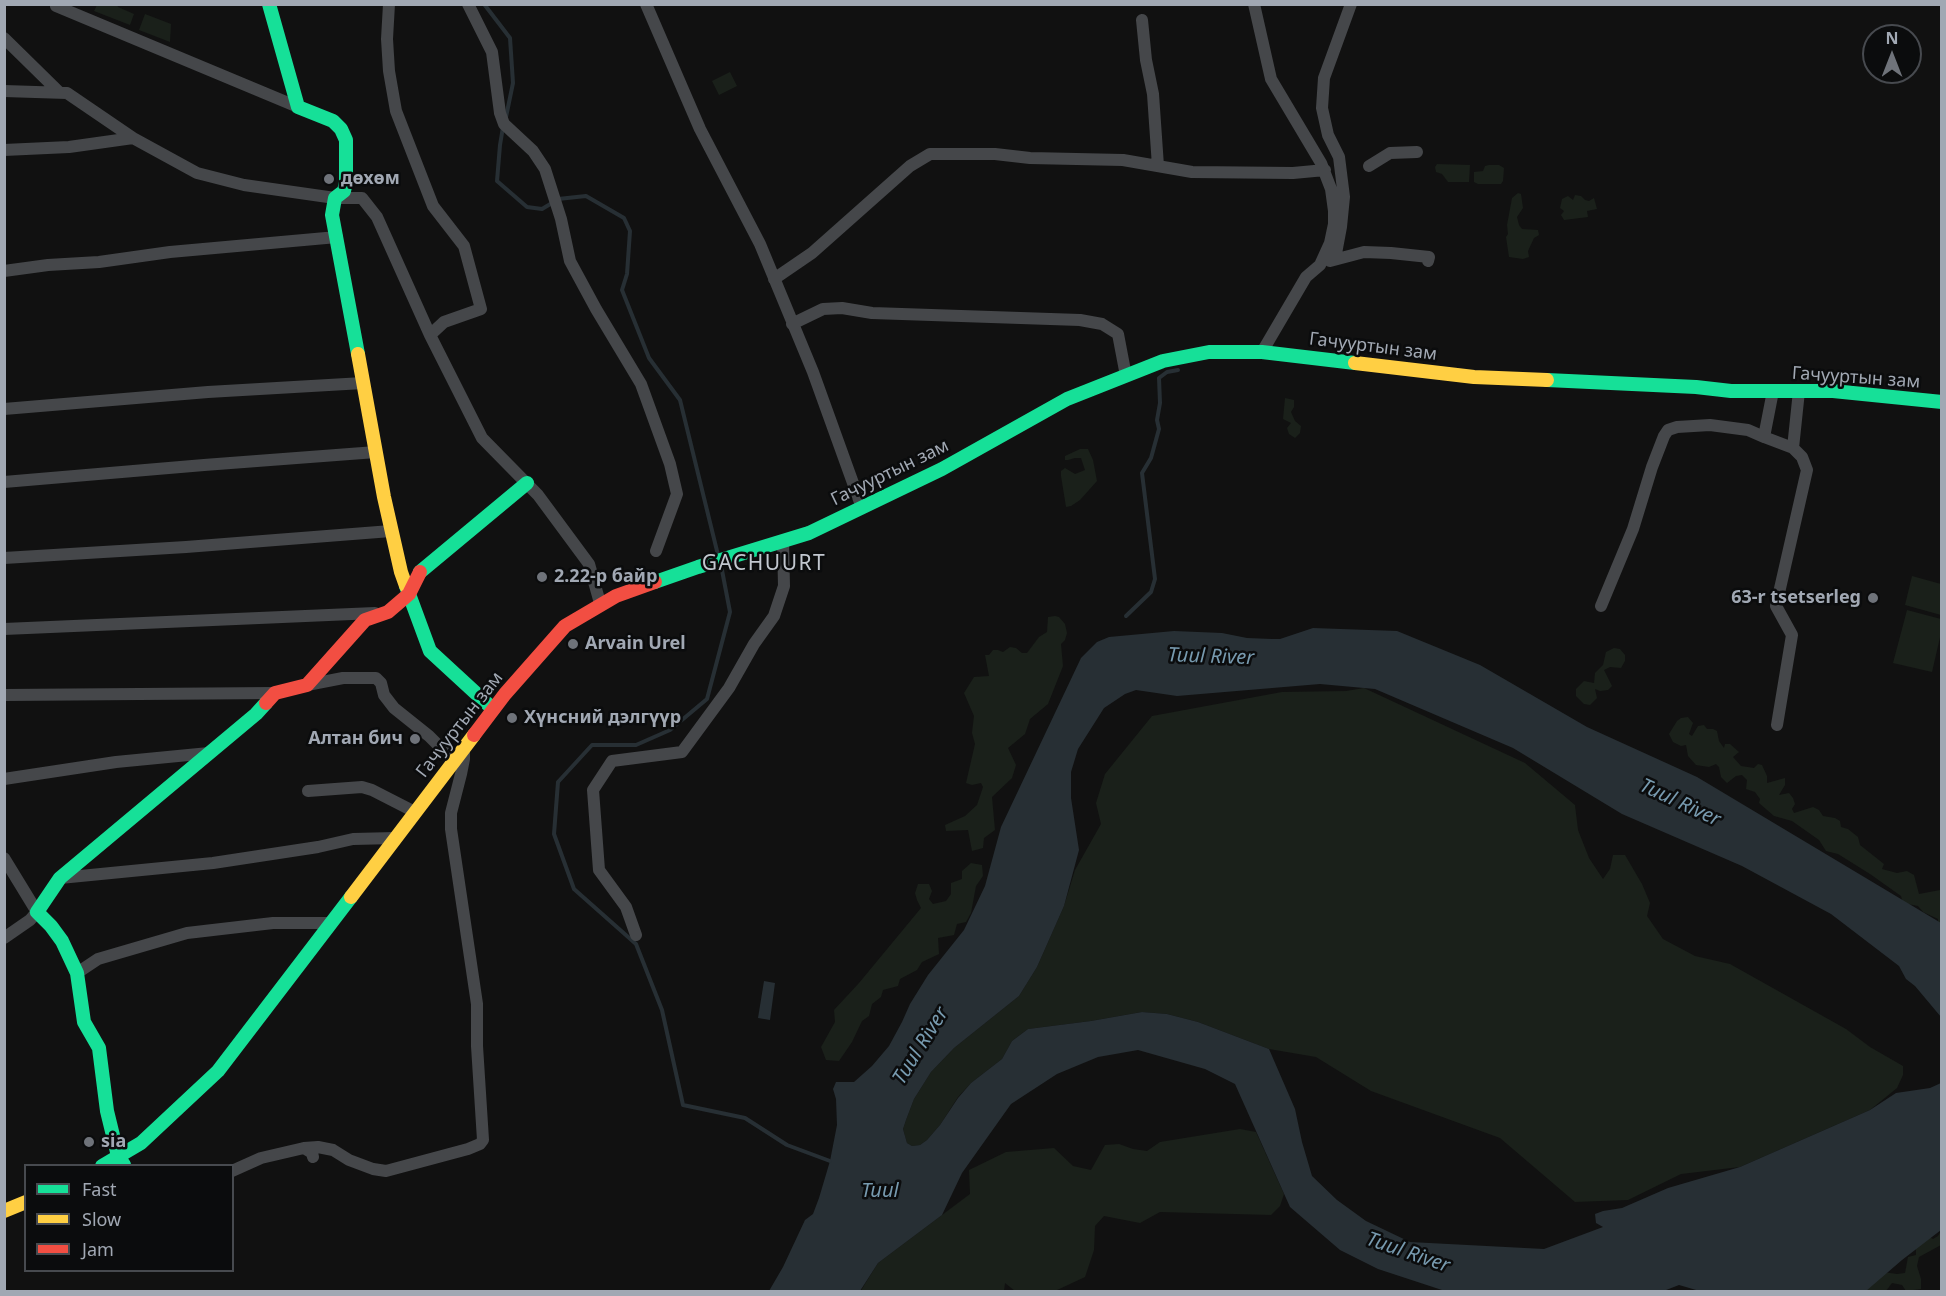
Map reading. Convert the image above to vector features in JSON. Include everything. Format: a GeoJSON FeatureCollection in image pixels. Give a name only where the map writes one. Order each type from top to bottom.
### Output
{"type":"FeatureCollection","features":[{"type":"Feature","properties":{"kind":"main road"},"geometry":{"type":"LineString","coordinates":[[269,4],[298,107],[333,121],[341,129],[346,140],[346,182],[344,191],[335,198],[332,215],[401,572],[430,651],[494,709]]}},
{"type":"Feature","properties":{"kind":"main road","name":"Гачууртын зам"},"geometry":{"type":"LineString","coordinates":[[121,1161],[218,1071],[494,709],[565,626],[600,603],[616,596],[698,567],[809,533],[942,469],[1067,399],[1163,361],[1209,352],[1262,352],[1474,377],[1696,387],[1731,391],[1833,392],[1941,402]]}},
{"type":"Feature","properties":{"kind":"main road"},"geometry":{"type":"LineString","coordinates":[[121,1161],[107,1111],[99,1048],[84,1022],[77,973],[62,941],[37,912],[60,878],[256,714],[275,693],[307,686],[365,620],[388,612],[409,594],[422,570],[526,483]]}},
{"type":"Feature","properties":{"kind":"main road"},"geometry":{"type":"LineString","coordinates":[[4,1211],[24,1203]]}},
{"type":"Feature","properties":{"kind":"street"},"geometry":{"type":"LineString","coordinates":[[389,4],[389,71],[396,111],[433,206],[464,246],[481,309],[444,322],[430,335]]}},
{"type":"Feature","properties":{"kind":"street"},"geometry":{"type":"LineString","coordinates":[[468,4],[492,52],[500,113],[504,124],[533,152],[545,169],[558,209],[570,261],[641,384],[670,464],[677,494],[656,551]]}},
{"type":"Feature","properties":{"kind":"street"},"geometry":{"type":"LineString","coordinates":[[646,4],[700,129],[760,244],[813,372],[862,508]]}},
{"type":"Feature","properties":{"kind":"street"},"geometry":{"type":"LineString","coordinates":[[1254,4],[1272,79],[1325,170],[1331,189],[1334,224],[1330,243],[1320,265]]}},
{"type":"Feature","properties":{"kind":"street"},"geometry":{"type":"LineString","coordinates":[[1335,259],[1344,196],[1339,157],[1328,135],[1322,108],[1324,78],[1352,4]]}},
{"type":"Feature","properties":{"kind":"street"},"geometry":{"type":"LineString","coordinates":[[56,6],[298,107]]}},
{"type":"Feature","properties":{"kind":"street"},"geometry":{"type":"LineString","coordinates":[[1142,20],[1146,60],[1153,94],[1158,166]]}},
{"type":"Feature","properties":{"kind":"street"},"geometry":{"type":"LineString","coordinates":[[4,38],[58,92]]}},
{"type":"Feature","properties":{"kind":"street"},"geometry":{"type":"LineString","coordinates":[[4,91],[67,93],[133,138],[197,173],[244,185],[335,198],[362,198],[377,217],[430,335],[482,438],[538,495],[589,564],[600,603]]}},
{"type":"Feature","properties":{"kind":"street"},"geometry":{"type":"LineString","coordinates":[[4,150],[69,147],[133,138]]}},
{"type":"Feature","properties":{"kind":"street"},"geometry":{"type":"LineString","coordinates":[[1369,166],[1390,153],[1418,152]]}},
{"type":"Feature","properties":{"kind":"street"},"geometry":{"type":"LineString","coordinates":[[774,279],[812,253],[910,166],[930,154],[995,154],[1030,158],[1123,160],[1191,172],[1293,173],[1325,170]]}},
{"type":"Feature","properties":{"kind":"street"},"geometry":{"type":"LineString","coordinates":[[4,271],[48,265],[99,262],[170,252],[337,237]]}},
{"type":"Feature","properties":{"kind":"street"},"geometry":{"type":"LineString","coordinates":[[1262,352],[1306,277],[1320,265],[1364,252],[1429,257],[1428,261]]}},
{"type":"Feature","properties":{"kind":"street"},"geometry":{"type":"LineString","coordinates":[[792,324],[823,309],[842,308],[872,313],[1080,320],[1101,324],[1118,334],[1126,376]]}},
{"type":"Feature","properties":{"kind":"street"},"geometry":{"type":"LineString","coordinates":[[4,409],[363,382]]}},
{"type":"Feature","properties":{"kind":"street"},"geometry":{"type":"LineString","coordinates":[[1764,437],[1773,391]]}},
{"type":"Feature","properties":{"kind":"street"},"geometry":{"type":"LineString","coordinates":[[1793,448],[1799,391]]}},
{"type":"Feature","properties":{"kind":"street"},"geometry":{"type":"LineString","coordinates":[[1601,606],[1633,529],[1652,467],[1668,430],[1677,427],[1710,425],[1748,430],[1793,448],[1802,457],[1807,470],[1776,606],[1792,635],[1777,725]]}},
{"type":"Feature","properties":{"kind":"street"},"geometry":{"type":"LineString","coordinates":[[4,482],[376,452]]}},
{"type":"Feature","properties":{"kind":"street"},"geometry":{"type":"LineString","coordinates":[[4,558],[392,531]]}},
{"type":"Feature","properties":{"kind":"street"},"geometry":{"type":"LineString","coordinates":[[636,935],[626,907],[599,870],[593,790],[612,761],[682,752],[729,688],[754,644],[774,616],[784,586],[783,541]]}},
{"type":"Feature","properties":{"kind":"street"},"geometry":{"type":"LineString","coordinates":[[4,628],[388,612]]}},
{"type":"Feature","properties":{"kind":"street"},"geometry":{"type":"LineString","coordinates":[[307,686],[344,678],[376,678],[381,683],[384,695],[394,708],[429,736],[454,761]]}},
{"type":"Feature","properties":{"kind":"street"},"geometry":{"type":"LineString","coordinates":[[4,694],[275,693]]}},
{"type":"Feature","properties":{"kind":"street"},"geometry":{"type":"LineString","coordinates":[[234,1170],[261,1158],[318,1147],[333,1150],[365,1166],[387,1172],[468,1149],[480,1144],[483,1140],[477,1046],[477,1004],[451,829],[451,813],[464,759],[464,748]]}},
{"type":"Feature","properties":{"kind":"street"},"geometry":{"type":"LineString","coordinates":[[4,779],[116,762],[210,753]]}},
{"type":"Feature","properties":{"kind":"street"},"geometry":{"type":"LineString","coordinates":[[308,791],[362,787],[415,812]]}},
{"type":"Feature","properties":{"kind":"street"},"geometry":{"type":"LineString","coordinates":[[60,878],[213,863],[318,847],[353,839],[395,838]]}},
{"type":"Feature","properties":{"kind":"street"},"geometry":{"type":"LineString","coordinates":[[4,858],[37,912],[30,920],[4,938]]}},
{"type":"Feature","properties":{"kind":"street"},"geometry":{"type":"LineString","coordinates":[[77,973],[98,959],[187,933],[273,922],[331,923]]}},
{"type":"Feature","properties":{"kind":"street"},"geometry":{"type":"LineString","coordinates":[[304,1148],[312,1153],[313,1157]]}},
{"type":"Feature","properties":{"kind":"shaded area"},"geometry":{"type":"Polygon","coordinates":[[[97,5],[117,5],[134,14],[130,25],[94,11],[97,5]]]}},
{"type":"Feature","properties":{"kind":"shaded area"},"geometry":{"type":"Polygon","coordinates":[[[145,14],[171,24],[170,42],[139,30],[145,14]]]}},
{"type":"Feature","properties":{"kind":"shaded area"},"geometry":{"type":"Polygon","coordinates":[[[730,72],[737,86],[719,95],[712,81],[730,72]]]}},
{"type":"Feature","properties":{"kind":"shaded area"},"geometry":{"type":"Polygon","coordinates":[[[1437,164],[1470,165],[1469,182],[1448,182],[1442,174],[1436,172],[1437,164]]]}},
{"type":"Feature","properties":{"kind":"shaded area"},"geometry":{"type":"Polygon","coordinates":[[[1499,165],[1504,168],[1501,184],[1474,182],[1474,172],[1483,171],[1485,166],[1499,165]]]}},
{"type":"Feature","properties":{"kind":"shaded area"},"geometry":{"type":"Polygon","coordinates":[[[1518,193],[1521,194],[1523,208],[1517,217],[1519,225],[1522,229],[1538,230],[1539,235],[1534,238],[1528,251],[1529,257],[1523,259],[1509,257],[1506,237],[1512,198],[1518,193]]]}},
{"type":"Feature","properties":{"kind":"shaded area"},"geometry":{"type":"Polygon","coordinates":[[[1575,195],[1589,201],[1594,198],[1597,209],[1587,211],[1588,217],[1564,220],[1561,215],[1564,211],[1560,208],[1562,199],[1568,196],[1573,200],[1575,195]]]}},
{"type":"Feature","properties":{"kind":"shaded area"},"geometry":{"type":"Polygon","coordinates":[[[1285,398],[1294,400],[1291,412],[1295,421],[1301,426],[1300,433],[1295,438],[1289,434],[1287,428],[1291,423],[1283,419],[1285,398]]]}},
{"type":"Feature","properties":{"kind":"shaded area"},"geometry":{"type":"Polygon","coordinates":[[[1080,449],[1088,449],[1093,460],[1097,481],[1080,500],[1066,507],[1061,471],[1065,468],[1075,474],[1085,470],[1081,458],[1065,460],[1065,456],[1080,449]]]}},
{"type":"Feature","properties":{"kind":"shaded area"},"geometry":{"type":"Polygon","coordinates":[[[1912,576],[1941,584],[1941,615],[1905,605],[1912,576]]]}},
{"type":"Feature","properties":{"kind":"shaded area"},"geometry":{"type":"Polygon","coordinates":[[[1907,610],[1941,619],[1941,633],[1932,672],[1893,663],[1907,610]]]}},
{"type":"Feature","properties":{"kind":"shaded area"},"geometry":{"type":"Polygon","coordinates":[[[1055,616],[1065,624],[1067,633],[1061,644],[1063,666],[1048,704],[1030,719],[1025,734],[1008,748],[1016,765],[1012,778],[992,797],[995,830],[984,838],[983,848],[972,851],[968,830],[946,831],[945,825],[965,816],[977,805],[983,787],[981,783],[972,785],[966,783],[975,744],[972,733],[974,716],[964,693],[974,677],[989,676],[985,655],[989,655],[993,650],[1003,652],[1010,647],[1027,653],[1039,637],[1047,632],[1048,617],[1055,616]]]}},
{"type":"Feature","properties":{"kind":"shaded area"},"geometry":{"type":"Polygon","coordinates":[[[1614,648],[1620,649],[1625,655],[1625,661],[1621,668],[1610,667],[1604,670],[1612,686],[1608,690],[1595,689],[1597,698],[1590,705],[1584,704],[1576,696],[1576,689],[1584,681],[1594,683],[1595,673],[1603,665],[1606,652],[1614,648]]]}},
{"type":"Feature","properties":{"kind":"shaded area"},"geometry":{"type":"Polygon","coordinates":[[[1364,688],[1525,763],[1575,805],[1578,830],[1589,858],[1603,879],[1610,869],[1613,855],[1625,855],[1650,903],[1647,916],[1663,939],[1695,956],[1730,964],[1846,1029],[1870,1047],[1903,1066],[1903,1075],[1897,1088],[1870,1110],[1740,1167],[1681,1174],[1628,1200],[1575,1202],[1500,1138],[1371,1091],[1316,1057],[1269,1049],[1198,1022],[1167,1014],[1142,1012],[1028,1029],[1012,1041],[1002,1059],[971,1083],[958,1097],[927,1140],[920,1145],[912,1146],[907,1143],[903,1129],[906,1120],[914,1099],[931,1072],[954,1048],[1019,996],[1037,967],[1064,906],[1075,870],[1101,824],[1096,803],[1105,774],[1152,716],[1282,692],[1346,691],[1364,688]]]}},
{"type":"Feature","properties":{"kind":"shaded area"},"geometry":{"type":"Polygon","coordinates":[[[1688,717],[1693,723],[1689,734],[1692,736],[1698,726],[1704,725],[1707,729],[1713,729],[1717,731],[1719,741],[1724,748],[1725,744],[1730,744],[1739,752],[1733,757],[1741,766],[1754,768],[1758,764],[1762,765],[1767,776],[1767,783],[1785,778],[1785,785],[1779,795],[1789,793],[1795,804],[1792,809],[1794,813],[1813,807],[1823,816],[1835,818],[1840,821],[1841,827],[1848,829],[1858,837],[1860,845],[1884,864],[1882,869],[1897,873],[1907,871],[1914,875],[1919,894],[1940,890],[1941,926],[1938,925],[1938,919],[1923,912],[1918,906],[1903,903],[1901,896],[1870,874],[1838,854],[1826,851],[1819,840],[1792,821],[1774,816],[1759,803],[1760,799],[1755,792],[1746,789],[1747,780],[1742,775],[1736,776],[1727,783],[1721,777],[1716,764],[1709,767],[1696,765],[1688,756],[1686,745],[1681,746],[1673,742],[1669,734],[1677,721],[1688,717]]]}},
{"type":"Feature","properties":{"kind":"shaded area"},"geometry":{"type":"Polygon","coordinates":[[[971,863],[982,865],[983,876],[976,886],[971,913],[966,922],[957,924],[954,935],[938,938],[939,954],[922,962],[917,970],[900,979],[898,986],[883,990],[881,997],[872,1004],[869,1016],[862,1021],[839,1061],[826,1060],[821,1047],[835,1022],[834,1010],[921,908],[915,893],[918,884],[929,884],[932,891],[929,899],[933,904],[946,901],[951,894],[951,883],[962,879],[962,871],[971,863]]]}},
{"type":"Feature","properties":{"kind":"shaded area"},"geometry":{"type":"Polygon","coordinates":[[[1240,1129],[1256,1132],[1284,1194],[1280,1206],[1271,1215],[1160,1212],[1140,1223],[1104,1216],[1095,1226],[1094,1250],[1085,1277],[1055,1291],[1015,1291],[1005,1283],[1004,1291],[860,1292],[878,1263],[970,1194],[969,1170],[1006,1152],[1054,1148],[1073,1166],[1091,1170],[1105,1145],[1119,1144],[1147,1151],[1160,1142],[1240,1129]]]}},
{"type":"Feature","properties":{"kind":"shaded area"},"geometry":{"type":"Polygon","coordinates":[[[1941,1231],[1941,1245],[1919,1257],[1917,1266],[1921,1289],[1906,1291],[1902,1285],[1892,1283],[1886,1291],[1863,1292],[1883,1272],[1905,1273],[1908,1257],[1916,1255],[1916,1248],[1926,1235],[1933,1239],[1941,1231]]]}},
{"type":"Feature","properties":{"kind":"water"},"geometry":{"type":"Polygon","coordinates":[[[1313,628],[1397,631],[1480,665],[1587,727],[1697,777],[1941,923],[1941,1017],[1915,986],[1906,979],[1899,966],[1831,914],[1742,866],[1622,814],[1513,748],[1375,689],[1320,684],[1177,696],[1136,690],[1125,694],[1104,708],[1078,749],[1071,772],[1071,798],[1079,850],[1064,906],[1037,967],[1019,996],[954,1048],[931,1072],[914,1099],[906,1120],[903,1129],[907,1143],[912,1146],[920,1145],[927,1140],[971,1083],[1002,1059],[1012,1041],[1028,1029],[1142,1012],[1167,1014],[1198,1022],[1269,1049],[1295,1109],[1312,1176],[1337,1200],[1366,1221],[1410,1242],[1544,1249],[1603,1227],[1596,1223],[1595,1214],[1622,1208],[1668,1188],[1740,1167],[1870,1110],[1896,1093],[1930,1088],[1941,1083],[1941,1230],[1866,1291],[1703,1292],[1679,1285],[1661,1292],[1445,1291],[1378,1269],[1340,1250],[1290,1207],[1235,1084],[1205,1069],[1138,1050],[1098,1057],[1057,1074],[1011,1104],[962,1173],[942,1215],[878,1263],[860,1291],[769,1291],[805,1220],[813,1214],[819,1198],[830,1161],[837,1125],[836,1099],[833,1089],[836,1082],[854,1082],[889,1046],[910,1004],[928,975],[964,930],[985,886],[1001,827],[1081,658],[1097,642],[1109,637],[1174,631],[1280,639],[1313,628]]]}},
{"type":"Feature","properties":{"kind":"water"},"geometry":{"type":"Polygon","coordinates":[[[764,981],[775,983],[770,1020],[758,1018],[764,981]]]}},
{"type":"Feature","properties":{"kind":"waterway"},"geometry":{"type":"LineString","coordinates":[[484,4],[510,38],[513,83],[506,117]]}},
{"type":"Feature","properties":{"kind":"waterway"},"geometry":{"type":"LineString","coordinates":[[503,127],[497,181],[527,207],[542,209],[552,203]]}},
{"type":"Feature","properties":{"kind":"waterway"},"geometry":{"type":"LineString","coordinates":[[558,199],[586,196],[624,218],[630,231],[627,274],[622,290],[649,358],[680,400],[718,555]]}},
{"type":"Feature","properties":{"kind":"waterway"},"geometry":{"type":"LineString","coordinates":[[1126,616],[1151,592],[1155,579],[1142,473],[1151,458],[1159,429],[1157,420],[1160,403],[1159,378],[1167,372],[1178,370]]}},
{"type":"Feature","properties":{"kind":"waterway"},"geometry":{"type":"LineString","coordinates":[[721,565],[730,612],[707,699],[670,730],[636,745],[592,745],[558,782],[554,834],[574,889],[636,944],[662,1010],[683,1105],[745,1118],[787,1145],[830,1161]]}},
{"type":"Feature","properties":{"kind":"traffic: fast"},"geometry":{"type":"LineString","coordinates":[[269,4],[298,107],[333,121],[341,129],[346,140],[346,182],[344,191],[335,198],[332,215],[358,354]]}},
{"type":"Feature","properties":{"kind":"traffic: fast"},"geometry":{"type":"LineString","coordinates":[[655,582],[809,533],[942,469],[1067,399],[1163,361],[1209,352],[1262,352],[1355,363]]}},
{"type":"Feature","properties":{"kind":"traffic: fast"},"geometry":{"type":"LineString","coordinates":[[1547,380],[1696,387],[1731,391],[1833,391],[1942,402]]}},
{"type":"Feature","properties":{"kind":"traffic: fast"},"geometry":{"type":"LineString","coordinates":[[420,572],[527,483]]}},
{"type":"Feature","properties":{"kind":"traffic: fast"},"geometry":{"type":"LineString","coordinates":[[406,586],[430,651],[493,709]]}},
{"type":"Feature","properties":{"kind":"traffic: fast"},"geometry":{"type":"LineString","coordinates":[[123,1164],[118,1156],[107,1111],[99,1048],[84,1022],[77,973],[62,941],[37,912],[60,878],[256,714],[266,703]]}},
{"type":"Feature","properties":{"kind":"traffic: fast"},"geometry":{"type":"LineString","coordinates":[[105,1164],[141,1143],[218,1071],[351,897]]}},
{"type":"Feature","properties":{"kind":"traffic: slow"},"geometry":{"type":"LineString","coordinates":[[358,354],[384,497],[406,586]]}},
{"type":"Feature","properties":{"kind":"traffic: slow"},"geometry":{"type":"LineString","coordinates":[[1355,363],[1474,377],[1547,380]]}},
{"type":"Feature","properties":{"kind":"traffic: slow"},"geometry":{"type":"LineString","coordinates":[[351,897],[474,735]]}},
{"type":"Feature","properties":{"kind":"traffic: slow"},"geometry":{"type":"LineString","coordinates":[[4,1211],[24,1203]]}},
{"type":"Feature","properties":{"kind":"traffic: jam"},"geometry":{"type":"LineString","coordinates":[[266,703],[275,693],[307,685],[365,620],[388,612],[409,594],[420,572]]}},
{"type":"Feature","properties":{"kind":"traffic: jam"},"geometry":{"type":"LineString","coordinates":[[474,735],[505,694],[565,626],[616,596],[655,582]]}},
{"type":"Feature","properties":{"kind":"place","name":"дөхөм"},"geometry":{"type":"Point","coordinates":[329,179]}},
{"type":"Feature","properties":{"kind":"place","name":"2.22-р байр"},"geometry":{"type":"Point","coordinates":[542,577]}},
{"type":"Feature","properties":{"kind":"place","name":"63-r tsetserleg"},"geometry":{"type":"Point","coordinates":[1873,598]}},
{"type":"Feature","properties":{"kind":"place","name":"Arvain Urel"},"geometry":{"type":"Point","coordinates":[573,644]}},
{"type":"Feature","properties":{"kind":"place","name":"Хүнсний дэлгүүр"},"geometry":{"type":"Point","coordinates":[512,718]}},
{"type":"Feature","properties":{"kind":"place","name":"Алтан бич"},"geometry":{"type":"Point","coordinates":[415,739]}},
{"type":"Feature","properties":{"kind":"place","name":"sia"},"geometry":{"type":"Point","coordinates":[89,1142]}},
{"type":"Feature","properties":{"kind":"district","name":"GACHUURT"},"geometry":{"type":"Point","coordinates":[764,564]}},
{"type":"Feature","properties":{"kind":"water label","name":"Tuul River"},"geometry":{"type":"Point","coordinates":[1211,657]}},
{"type":"Feature","properties":{"kind":"water label","name":"Tuul River"},"geometry":{"type":"Point","coordinates":[1680,803]}},
{"type":"Feature","properties":{"kind":"water label","name":"Tuul River"},"geometry":{"type":"Point","coordinates":[921,1046]}},
{"type":"Feature","properties":{"kind":"water label","name":"Tuul"},"geometry":{"type":"Point","coordinates":[880,1191]}},
{"type":"Feature","properties":{"kind":"water label","name":"Tuul River"},"geometry":{"type":"Point","coordinates":[1408,1253]}}]}
